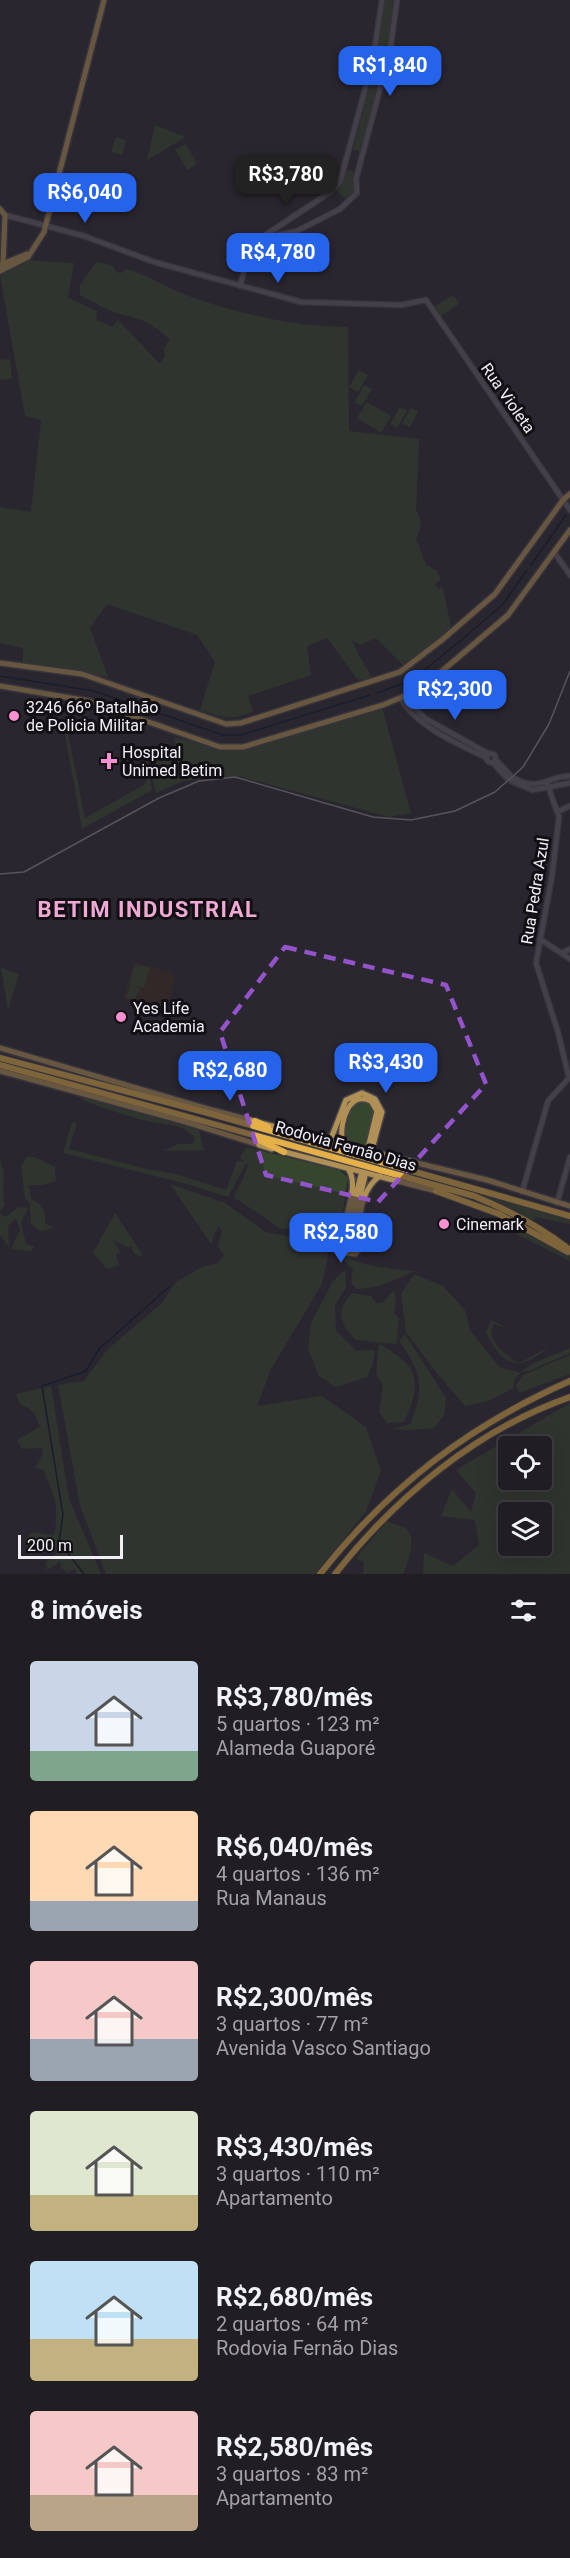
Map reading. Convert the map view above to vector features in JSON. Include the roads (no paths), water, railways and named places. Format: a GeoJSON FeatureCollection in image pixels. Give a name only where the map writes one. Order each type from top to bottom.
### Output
{"type":"FeatureCollection","features":[{"type":"Feature","properties":{"kind":"highway","name":"Rodovia Fernão Dias"},"geometry":{"type":"LineString","coordinates":[[0,1057],[570,1216]]}},
{"type":"Feature","properties":{"kind":"highway","name":"Rodovia Fernão Dias"},"geometry":{"type":"LineString","coordinates":[[0,1065],[211,1124],[319,1151],[474,1196],[550,1234],[570,1252]]}},
{"type":"Feature","properties":{"kind":"highway"},"geometry":{"type":"LineString","coordinates":[[255,1121],[288,1136]]}},
{"type":"Feature","properties":{"kind":"highway"},"geometry":{"type":"LineString","coordinates":[[211,1124],[269,1143],[284,1152]]}},
{"type":"Feature","properties":{"kind":"highway"},"geometry":{"type":"LineString","coordinates":[[436,1191],[473,1204],[570,1252]]}},
{"type":"Feature","properties":{"kind":"highway"},"geometry":{"type":"LineString","coordinates":[[320,1574],[361,1525],[415,1474],[488,1422],[570,1381]]}},
{"type":"Feature","properties":{"kind":"highway"},"geometry":{"type":"LineString","coordinates":[[335,1574],[357,1546],[391,1511],[462,1453],[531,1414],[570,1397]]}},
{"type":"Feature","properties":{"kind":"main road"},"geometry":{"type":"LineString","coordinates":[[1,267],[34,250],[46,226],[104,0]]}},
{"type":"Feature","properties":{"kind":"main road"},"geometry":{"type":"LineString","coordinates":[[0,209],[5,215],[1,267]]}},
{"type":"Feature","properties":{"kind":"main road"},"geometry":{"type":"LineString","coordinates":[[0,663],[82,674],[226,724],[241,723],[400,672],[495,594],[562,500],[570,494]]}},
{"type":"Feature","properties":{"kind":"main road"},"geometry":{"type":"LineString","coordinates":[[0,686],[90,701],[220,747],[243,747],[410,695],[421,689],[508,615],[570,530]]}},
{"type":"Feature","properties":{"kind":"main road","name":"Rodovia Fernão Dias"},"geometry":{"type":"LineString","coordinates":[[0,1048],[323,1140],[487,1180],[570,1206]]}},
{"type":"Feature","properties":{"kind":"main road","name":"Rodovia Fernão Dias"},"geometry":{"type":"LineString","coordinates":[[0,1071],[186,1122],[284,1152],[436,1191]]}},
{"type":"Feature","properties":{"kind":"main road"},"geometry":{"type":"LineString","coordinates":[[323,1140],[332,1136],[346,1100],[362,1093],[375,1099],[382,1112],[370,1149],[377,1111],[371,1101],[362,1098],[352,1101],[348,1106],[342,1138],[355,1148]]}},
{"type":"Feature","properties":{"kind":"main road"},"geometry":{"type":"LineString","coordinates":[[343,1240],[363,1175],[356,1215],[361,1248],[356,1254],[345,1251],[343,1240],[342,1229],[353,1183],[347,1168]]}},
{"type":"Feature","properties":{"kind":"main road"},"geometry":{"type":"LineString","coordinates":[[358,1237],[369,1185],[380,1176]]}},
{"type":"Feature","properties":{"kind":"main road"},"geometry":{"type":"LineString","coordinates":[[343,1240],[350,1234],[358,1237]]}},
{"type":"Feature","properties":{"kind":"street"},"geometry":{"type":"LineString","coordinates":[[258,240],[297,231],[340,209],[357,193],[352,170],[382,0]]}},
{"type":"Feature","properties":{"kind":"street"},"geometry":{"type":"LineString","coordinates":[[5,215],[118,247],[154,262],[240,286],[250,249],[258,240],[329,193],[352,170],[386,65],[397,0]]}},
{"type":"Feature","properties":{"kind":"street"},"geometry":{"type":"LineString","coordinates":[[373,60],[380,67],[386,65]]}},
{"type":"Feature","properties":{"kind":"street","name":"Rua Violeta"},"geometry":{"type":"LineString","coordinates":[[240,286],[301,302],[323,304],[401,305],[426,300],[570,510]]}},
{"type":"Feature","properties":{"kind":"street"},"geometry":{"type":"LineString","coordinates":[[554,552],[570,574]]}},
{"type":"Feature","properties":{"kind":"street"},"geometry":{"type":"LineString","coordinates":[[410,695],[413,706],[426,719],[488,756]]}},
{"type":"Feature","properties":{"kind":"street"},"geometry":{"type":"LineString","coordinates":[[400,698],[411,714],[423,724],[488,756],[494,754],[494,761],[510,778],[532,790],[570,783]]}},
{"type":"Feature","properties":{"kind":"street"},"geometry":{"type":"LineString","coordinates":[[548,786],[570,776]]}},
{"type":"Feature","properties":{"kind":"street","name":"Rua Pedra Azul"},"geometry":{"type":"LineString","coordinates":[[522,1192],[548,1101],[569,1078],[558,1032],[536,963],[552,876],[559,817],[548,786]]}},
{"type":"Feature","properties":{"kind":"street"},"geometry":{"type":"LineString","coordinates":[[557,812],[570,806]]}},
{"type":"Feature","properties":{"kind":"street"},"geometry":{"type":"LineString","coordinates":[[540,939],[570,959]]}},
{"type":"Feature","properties":{"kind":"street"},"geometry":{"type":"LineString","coordinates":[[562,953],[570,949]]}},
{"type":"Feature","properties":{"kind":"street"},"geometry":{"type":"LineString","coordinates":[[557,1203],[570,1157]]}},
{"type":"Feature","properties":{"kind":"waterway"},"geometry":{"type":"LineString","coordinates":[[531,565],[566,515]]}},
{"type":"Feature","properties":{"kind":"waterway"},"geometry":{"type":"LineString","coordinates":[[377,693],[412,680],[465,637],[503,604],[527,570]]}},
{"type":"Feature","properties":{"kind":"waterway"},"geometry":{"type":"LineString","coordinates":[[0,676],[94,691],[223,735],[241,735],[370,695]]}},
{"type":"Feature","properties":{"kind":"waterway"},"geometry":{"type":"LineString","coordinates":[[433,727],[448,734]]}},
{"type":"Feature","properties":{"kind":"waterway"},"geometry":{"type":"LineString","coordinates":[[465,743],[477,751]]}},
{"type":"Feature","properties":{"kind":"waterway"},"geometry":{"type":"LineString","coordinates":[[557,781],[570,779]]}},
{"type":"Feature","properties":{"kind":"waterway"},"geometry":{"type":"LineString","coordinates":[[84,1574],[59,1542],[63,1515],[42,1386],[86,1371],[99,1349],[169,1287]]}},
{"type":"Feature","properties":{"kind":"railway"},"geometry":{"type":"LineString","coordinates":[[0,874],[24,872],[159,798],[199,781],[235,777],[373,817],[411,820],[455,811],[495,792],[523,767],[549,724],[570,671]]}},
{"type":"Feature","properties":{"kind":"place","name":"3246 66º Batalhão de Policia Militar"},"geometry":{"type":"Point","coordinates":[14,716]}},
{"type":"Feature","properties":{"kind":"place","name":"Hospital Unimed Betim"},"geometry":{"type":"Point","coordinates":[109,761]}},
{"type":"Feature","properties":{"kind":"place","name":"Yes Life Academia"},"geometry":{"type":"Point","coordinates":[121,1017]}},
{"type":"Feature","properties":{"kind":"place","name":"Cinemark"},"geometry":{"type":"Point","coordinates":[444,1224]}},
{"type":"Feature","properties":{"kind":"district","name":"BETIM INDUSTRIAL"},"geometry":{"type":"Point","coordinates":[148,909]}}]}
